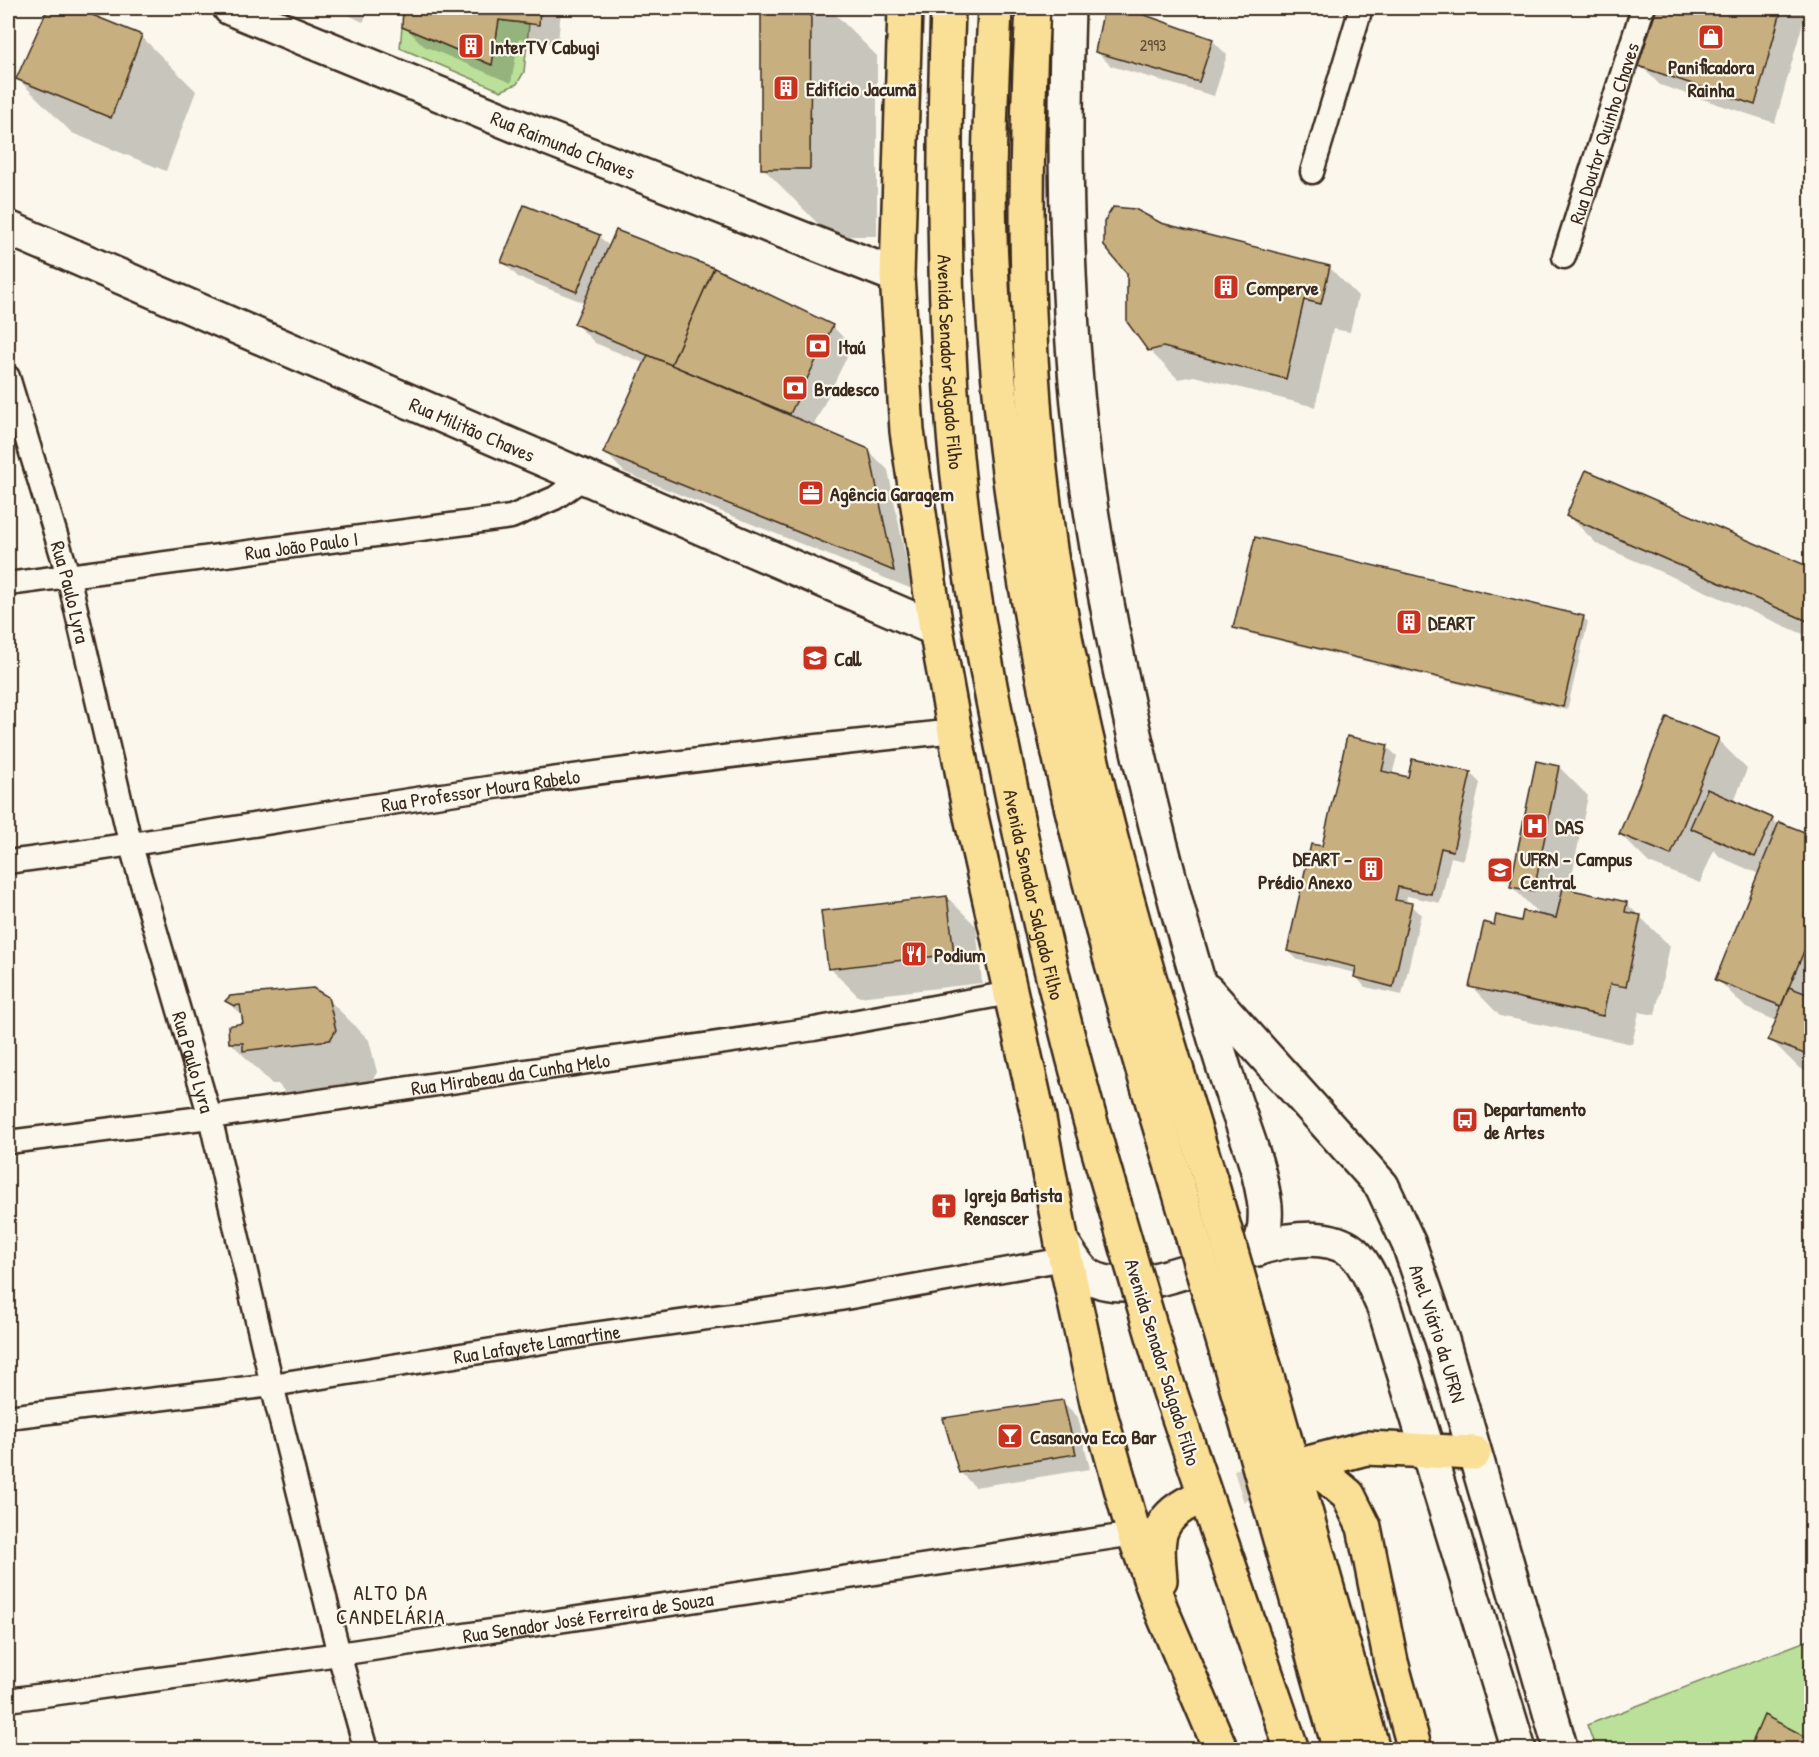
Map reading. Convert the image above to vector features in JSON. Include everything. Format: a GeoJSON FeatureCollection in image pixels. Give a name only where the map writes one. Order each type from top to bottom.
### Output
{"type":"FeatureCollection","features":[{"type":"Feature","properties":{"kind":"main road","name":"Rua Raimundo Chaves"},"geometry":{"type":"LineString","coordinates":[[230,8],[532,132],[897,276]]}},
{"type":"Feature","properties":{"kind":"main road"},"geometry":{"type":"LineString","coordinates":[[905,8],[897,276],[907,431],[936,629],[968,803],[1039,1119],[1063,1251],[1097,1403],[1134,1534],[1161,1609],[1221,1749]]}},
{"type":"Feature","properties":{"kind":"main road","name":"Avenida Senador Salgado Filho"},"geometry":{"type":"LineString","coordinates":[[948,8],[945,186],[947,300],[954,436],[987,672],[1027,868],[1114,1203],[1165,1377],[1292,1749]]}},
{"type":"Feature","properties":{"kind":"main road"},"geometry":{"type":"LineString","coordinates":[[995,8],[990,237],[1000,390],[1028,591],[1044,685],[1082,852],[1340,1749]]}},
{"type":"Feature","properties":{"kind":"main road"},"geometry":{"type":"LineString","coordinates":[[1033,8],[1028,93],[1031,367],[1043,493],[1058,598],[1104,811],[1373,1749]]}},
{"type":"Feature","properties":{"kind":"main road"},"geometry":{"type":"LineString","coordinates":[[1068,8],[1066,149],[1070,267],[1076,380],[1088,490],[1134,728],[1166,866],[1198,981],[1261,1182],[1265,1225],[1253,1251]]}},
{"type":"Feature","properties":{"kind":"main road","name":"Rua Militão Chaves"},"geometry":{"type":"LineString","coordinates":[[8,228],[936,629]]}},
{"type":"Feature","properties":{"kind":"main road","name":"Anel Viário da UFRN"},"geometry":{"type":"LineString","coordinates":[[1198,981],[1382,1186],[1409,1244],[1442,1340],[1473,1453],[1561,1749]]}},
{"type":"Feature","properties":{"kind":"main road"},"geometry":{"type":"LineString","coordinates":[[1063,1251],[1085,1274],[1114,1284],[1132,1285],[1288,1241],[1317,1239],[1349,1249],[1362,1263],[1384,1307],[1519,1749]]}},
{"type":"Feature","properties":{"kind":"main road"},"geometry":{"type":"LineString","coordinates":[[1415,1749],[1391,1662],[1364,1527],[1348,1495],[1330,1477],[1307,1464],[1366,1448],[1473,1453]]}},
{"type":"Feature","properties":{"kind":"main road"},"geometry":{"type":"LineString","coordinates":[[1161,1609],[1159,1533],[1169,1515],[1192,1501]]}},
{"type":"Feature","properties":{"kind":"street"},"geometry":{"type":"LineString","coordinates":[[1312,172],[1361,8]]}},
{"type":"Feature","properties":{"kind":"street","name":"Rua Doutor Quinho Chaves"},"geometry":{"type":"LineString","coordinates":[[1564,257],[1642,8]]}},
{"type":"Feature","properties":{"kind":"street","name":"Rua Paulo Lyra"},"geometry":{"type":"LineString","coordinates":[[8,377],[68,575],[131,846],[210,1117],[272,1385],[339,1654],[366,1749]]}},
{"type":"Feature","properties":{"kind":"street","name":"Rua João Paulo I"},"geometry":{"type":"LineString","coordinates":[[8,584],[511,517],[555,498],[585,477]]}},
{"type":"Feature","properties":{"kind":"street","name":"Rua Professor Moura Rabelo"},"geometry":{"type":"LineString","coordinates":[[8,862],[131,846],[501,786],[764,751],[955,731]]}},
{"type":"Feature","properties":{"kind":"street","name":"Rua Mirabeau da Cunha Melo"},"geometry":{"type":"LineString","coordinates":[[8,1142],[210,1117],[814,1029],[1010,993]]}},
{"type":"Feature","properties":{"kind":"street","name":"Rua Lafayete Lamartine"},"geometry":{"type":"LineString","coordinates":[[8,1417],[272,1385],[592,1334],[823,1302],[1063,1251]]}},
{"type":"Feature","properties":{"kind":"street","name":"Rua Senador José Ferreira de Souza"},"geometry":{"type":"LineString","coordinates":[[8,1700],[339,1654],[1134,1534]]}},
{"type":"Feature","properties":{"kind":"green space"},"geometry":{"type":"Polygon","coordinates":[[[499,20],[529,24],[524,72],[517,84],[501,91],[400,48],[402,27],[491,65],[499,20]]]}},
{"type":"Feature","properties":{"kind":"green space"},"geometry":{"type":"Polygon","coordinates":[[[1811,1639],[1811,1749],[1596,1749],[1587,1725],[1811,1639]]]}},
{"type":"Feature","properties":{"kind":"building"},"geometry":{"type":"Polygon","coordinates":[[[48,8],[75,8],[142,35],[111,118],[16,79],[48,8]]]}},
{"type":"Feature","properties":{"kind":"building","name":"InterTV Cabugi"},"geometry":{"type":"Polygon","coordinates":[[[403,8],[540,8],[539,25],[499,20],[492,65],[402,27],[403,8]]]}},
{"type":"Feature","properties":{"kind":"building","name":"Edifício Jacumã"},"geometry":{"type":"Polygon","coordinates":[[[761,8],[811,8],[810,169],[761,169],[761,8]]]}},
{"type":"Feature","properties":{"kind":"building"},"geometry":{"type":"Polygon","coordinates":[[[1104,8],[1125,8],[1213,39],[1199,82],[1095,52],[1104,8]]]}},
{"type":"Feature","properties":{"kind":"building","name":"Panificadora Rainha"},"geometry":{"type":"Polygon","coordinates":[[[1657,8],[1782,8],[1755,105],[1638,66],[1657,8]]]}},
{"type":"Feature","properties":{"kind":"building"},"geometry":{"type":"Polygon","coordinates":[[[524,205],[600,235],[577,292],[501,262],[524,205]]]}},
{"type":"Feature","properties":{"kind":"building","name":"Comperve"},"geometry":{"type":"Polygon","coordinates":[[[1113,207],[1135,209],[1161,223],[1330,266],[1321,304],[1304,300],[1286,379],[1163,347],[1148,351],[1127,322],[1127,274],[1104,246],[1104,222],[1113,207]]]}},
{"type":"Feature","properties":{"kind":"building"},"geometry":{"type":"Polygon","coordinates":[[[616,230],[714,268],[671,365],[574,324],[616,230]]]}},
{"type":"Feature","properties":{"kind":"building"},"geometry":{"type":"Polygon","coordinates":[[[714,268],[833,325],[790,414],[671,365],[714,268]]]}},
{"type":"Feature","properties":{"kind":"building"},"geometry":{"type":"Polygon","coordinates":[[[648,355],[869,449],[894,571],[603,453],[648,355]]]}},
{"type":"Feature","properties":{"kind":"building"},"geometry":{"type":"Polygon","coordinates":[[[1586,470],[1812,568],[1812,623],[1566,516],[1586,470]]]}},
{"type":"Feature","properties":{"kind":"building","name":"DEART"},"geometry":{"type":"Polygon","coordinates":[[[1255,537],[1584,616],[1563,707],[1233,628],[1255,537]]]}},
{"type":"Feature","properties":{"kind":"building"},"geometry":{"type":"Polygon","coordinates":[[[1667,717],[1719,738],[1671,855],[1619,834],[1667,717]]]}},
{"type":"Feature","properties":{"kind":"building","name":"DEART - Prédio Anexo"},"geometry":{"type":"Polygon","coordinates":[[[1347,736],[1388,745],[1382,771],[1408,777],[1412,759],[1471,772],[1453,851],[1441,848],[1431,894],[1398,887],[1395,900],[1412,903],[1393,987],[1354,977],[1356,967],[1287,951],[1311,844],[1322,846],[1347,736]]]}},
{"type":"Feature","properties":{"kind":"building","name":"DAS"},"geometry":{"type":"Polygon","coordinates":[[[1536,761],[1559,766],[1534,891],[1510,887],[1536,761]]]}},
{"type":"Feature","properties":{"kind":"building"},"geometry":{"type":"Polygon","coordinates":[[[1707,789],[1773,818],[1755,857],[1690,828],[1707,789]]]}},
{"type":"Feature","properties":{"kind":"building"},"geometry":{"type":"Polygon","coordinates":[[[1779,822],[1812,835],[1812,932],[1781,1006],[1715,980],[1779,822]]]}},
{"type":"Feature","properties":{"kind":"building"},"geometry":{"type":"Polygon","coordinates":[[[1563,888],[1627,902],[1625,912],[1641,915],[1626,987],[1610,984],[1603,1016],[1469,987],[1484,922],[1494,925],[1496,915],[1521,921],[1523,911],[1556,918],[1563,888]]]}},
{"type":"Feature","properties":{"kind":"building"},"geometry":{"type":"Polygon","coordinates":[[[947,896],[954,954],[828,969],[821,911],[947,896]]]}},
{"type":"Feature","properties":{"kind":"building"},"geometry":{"type":"Polygon","coordinates":[[[1789,987],[1812,996],[1812,1057],[1768,1040],[1789,987]]]}},
{"type":"Feature","properties":{"kind":"building"},"geometry":{"type":"Polygon","coordinates":[[[313,988],[328,997],[336,1030],[330,1040],[243,1051],[243,1043],[229,1043],[228,1026],[243,1023],[240,1005],[234,1006],[225,1001],[230,996],[313,988]]]}},
{"type":"Feature","properties":{"kind":"building","name":"Casanova Eco Bar"},"geometry":{"type":"Polygon","coordinates":[[[1063,1400],[1076,1454],[959,1473],[943,1418],[1063,1400]]]}},
{"type":"Feature","properties":{"kind":"building"},"geometry":{"type":"Polygon","coordinates":[[[1764,1715],[1812,1740],[1812,1750],[1749,1750],[1764,1715]]]}},
{"type":"Feature","properties":{"kind":"tunnel"},"geometry":{"type":"LineString","coordinates":[[1192,1501],[1289,1470]]}},
{"type":"Feature","properties":{"kind":"place","name":"Panificadora Rainha"},"geometry":{"type":"Point","coordinates":[1711,37]}},
{"type":"Feature","properties":{"kind":"place","name":"InterTV Cabugi"},"geometry":{"type":"Point","coordinates":[471,46]}},
{"type":"Feature","properties":{"kind":"place","name":"Edifício Jacumã"},"geometry":{"type":"Point","coordinates":[786,88]}},
{"type":"Feature","properties":{"kind":"place","name":"Comperve"},"geometry":{"type":"Point","coordinates":[1226,287]}},
{"type":"Feature","properties":{"kind":"place","name":"Itaú"},"geometry":{"type":"Point","coordinates":[818,346]}},
{"type":"Feature","properties":{"kind":"place","name":"Bradesco"},"geometry":{"type":"Point","coordinates":[795,388]}},
{"type":"Feature","properties":{"kind":"place","name":"Agência Garagem"},"geometry":{"type":"Point","coordinates":[811,493]}},
{"type":"Feature","properties":{"kind":"place","name":"DEART"},"geometry":{"type":"Point","coordinates":[1409,622]}},
{"type":"Feature","properties":{"kind":"place","name":"Call"},"geometry":{"type":"Point","coordinates":[815,658]}},
{"type":"Feature","properties":{"kind":"place","name":"DAS"},"geometry":{"type":"Point","coordinates":[1535,826]}},
{"type":"Feature","properties":{"kind":"place","name":"DEART - Prédio Anexo"},"geometry":{"type":"Point","coordinates":[1371,869]}},
{"type":"Feature","properties":{"kind":"place","name":"UFRN - Campus Central"},"geometry":{"type":"Point","coordinates":[1500,870]}},
{"type":"Feature","properties":{"kind":"place","name":"Podium"},"geometry":{"type":"Point","coordinates":[914,954]}},
{"type":"Feature","properties":{"kind":"place","name":"Departamento de Artes"},"geometry":{"type":"Point","coordinates":[1465,1120]}},
{"type":"Feature","properties":{"kind":"place","name":"Igreja Batista Renascer"},"geometry":{"type":"Point","coordinates":[944,1206]}},
{"type":"Feature","properties":{"kind":"place","name":"Casanova Eco Bar"},"geometry":{"type":"Point","coordinates":[1010,1436]}},
{"type":"Feature","properties":{"kind":"district","name":"ALTO DA CANDELÁRIA"},"geometry":{"type":"Point","coordinates":[391,1604]}}]}
